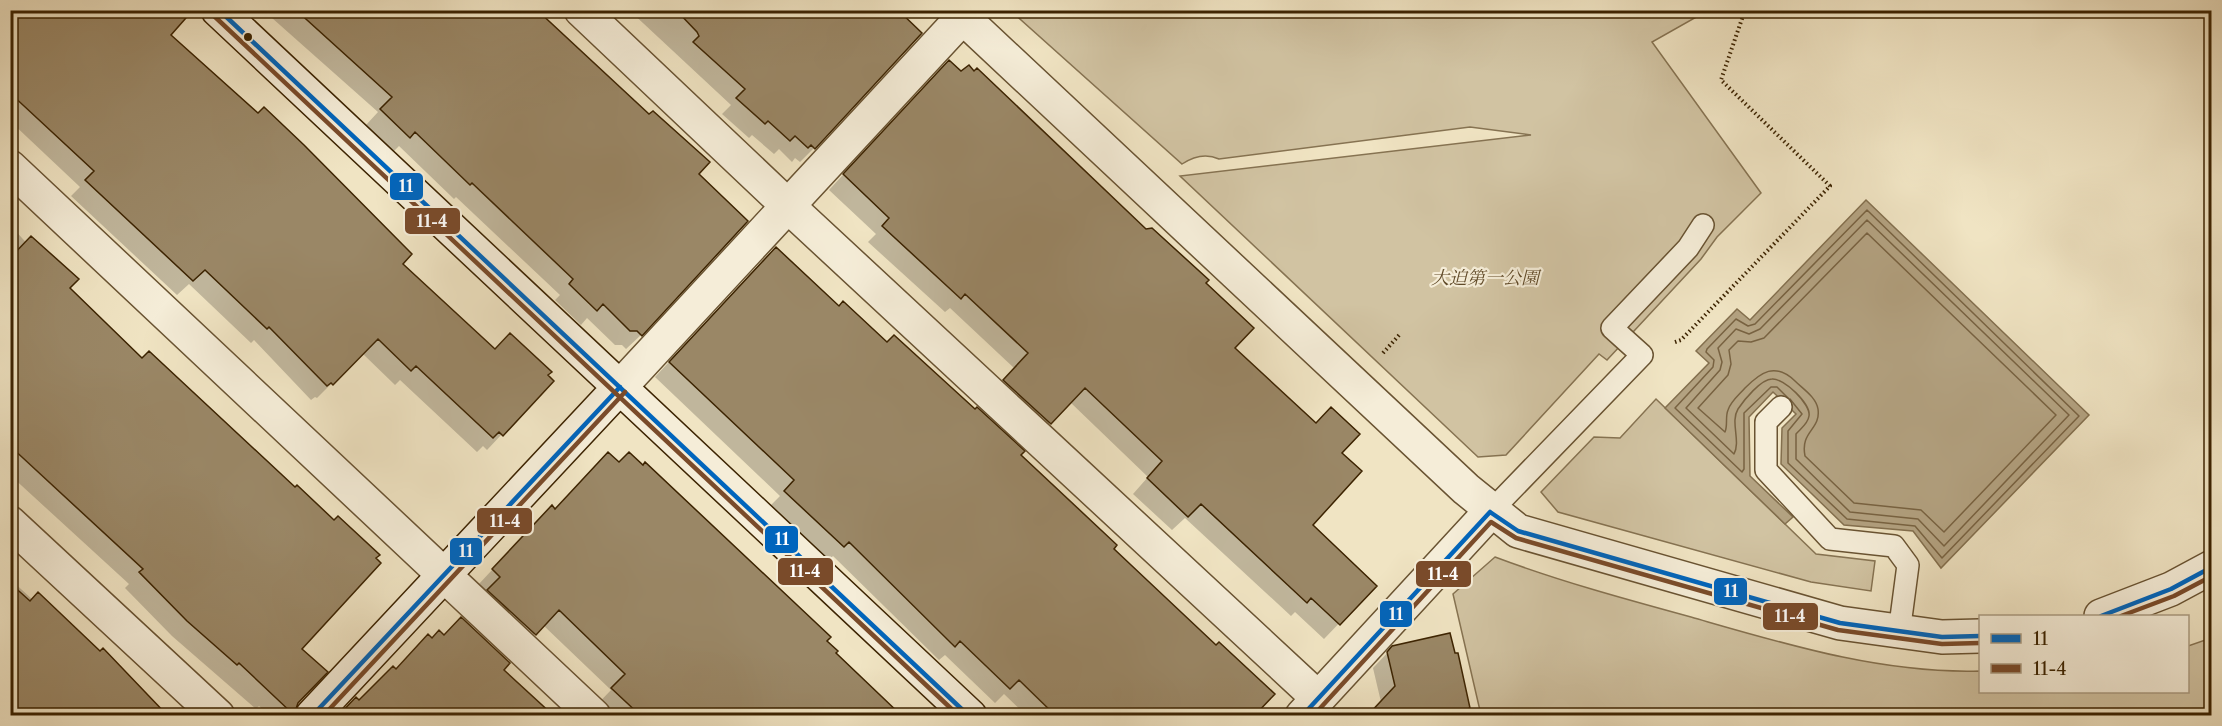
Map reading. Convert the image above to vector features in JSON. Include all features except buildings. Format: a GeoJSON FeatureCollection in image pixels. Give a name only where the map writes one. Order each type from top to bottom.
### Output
{"type":"FeatureCollection","features":[{"type":"Feature","properties":{"kind":"street"},"geometry":{"type":"LineString","coordinates":[[218,10],[970,716]]}},
{"type":"Feature","properties":{"kind":"street"},"geometry":{"type":"LineString","coordinates":[[581,10],[1310,707],[1490,512]]}},
{"type":"Feature","properties":{"kind":"street"},"geometry":{"type":"LineString","coordinates":[[312,716],[788,206],[959,14],[1490,512],[1518,531],[1840,623],[1899,633],[1942,637],[1979,636]]}},
{"type":"Feature","properties":{"kind":"street"},"geometry":{"type":"LineString","coordinates":[[10,167],[594,716]]}},
{"type":"Feature","properties":{"kind":"street"},"geometry":{"type":"LineString","coordinates":[[10,523],[218,716]]}},
{"type":"Feature","properties":{"kind":"street"},"geometry":{"type":"LineString","coordinates":[[2104,615],[2171,589],[2211,567]]}},
{"type":"Feature","properties":{"kind":"lane"},"geometry":{"type":"LineString","coordinates":[[1490,512],[1642,356],[1612,328],[1688,248],[1703,225]]}},
{"type":"Feature","properties":{"kind":"lane"},"geometry":{"type":"LineString","coordinates":[[1781,407],[1766,422],[1766,471],[1830,539],[1894,546],[1908,565],[1899,633]]}},
{"type":"Feature","properties":{"kind":"path"},"geometry":{"type":"LineString","coordinates":[[1642,356],[1681,340],[1830,186],[1721,80],[1745,10]]}},
{"type":"Feature","properties":{"kind":"path"},"geometry":{"type":"LineString","coordinates":[[1382,354],[1401,333]]}},
{"type":"Feature","properties":{"kind":"green space","name":"大迫第一公園"},"geometry":{"type":"Polygon","coordinates":[[[1011,11],[1707,11],[1652,42],[1761,193],[1717,237],[1701,259],[1607,360],[1599,354],[1506,455],[1478,457],[1180,176],[1531,135],[1470,127],[1219,159],[1200,156],[1182,164],[1011,11]]]}},
{"type":"Feature","properties":{"kind":"green space"},"geometry":{"type":"Polygon","coordinates":[[[1656,399],[1816,554],[1875,561],[1871,591],[1811,582],[1558,512],[1541,492],[1594,437],[1620,438],[1656,399]]]}},
{"type":"Feature","properties":{"kind":"green space"},"geometry":{"type":"Polygon","coordinates":[[[1495,557],[1617,596],[1798,647],[1907,668],[1979,671],[1979,693],[2189,693],[2189,646],[2211,638],[2211,715],[1481,715],[1453,594],[1495,557]]]}},
{"type":"Feature","properties":{"kind":"water"},"geometry":{"type":"Polygon","coordinates":[[[1866,200],[2089,415],[1941,568],[1913,531],[1844,525],[1781,464],[1782,428],[1796,414],[1773,392],[1749,417],[1750,476],[1793,517],[1785,524],[1665,408],[1709,363],[1696,351],[1737,309],[1750,320],[1866,200]]]}},
{"type":"Feature","properties":{"kind":"transit line","name":"11"},"geometry":{"type":"LineString","coordinates":[[219,10],[969,716]]}},
{"type":"Feature","properties":{"kind":"transit line","name":"11-4"},"geometry":{"type":"LineString","coordinates":[[213,15],[959,716]]}},
{"type":"Feature","properties":{"kind":"transit line","name":"11"},"geometry":{"type":"LineString","coordinates":[[312,716],[620,387]]}},
{"type":"Feature","properties":{"kind":"transit line","name":"11-4"},"geometry":{"type":"LineString","coordinates":[[323,716],[625,392]]}},
{"type":"Feature","properties":{"kind":"transit line","name":"11"},"geometry":{"type":"LineString","coordinates":[[1490,512],[1518,531],[1840,623],[1942,637],[1979,636]]}},
{"type":"Feature","properties":{"kind":"transit line","name":"11"},"geometry":{"type":"LineString","coordinates":[[1302,716],[1490,512]]}},
{"type":"Feature","properties":{"kind":"transit line","name":"11-4"},"geometry":{"type":"LineString","coordinates":[[1313,716],[1491,522],[1516,538],[1838,630],[1942,644],[1979,643]]}},
{"type":"Feature","properties":{"kind":"transit line","name":"11"},"geometry":{"type":"LineString","coordinates":[[2104,615],[2171,589],[2212,567]]}},
{"type":"Feature","properties":{"kind":"transit line","name":"11-4"},"geometry":{"type":"LineString","coordinates":[[2124,615],[2174,596],[2212,576]]}}]}
